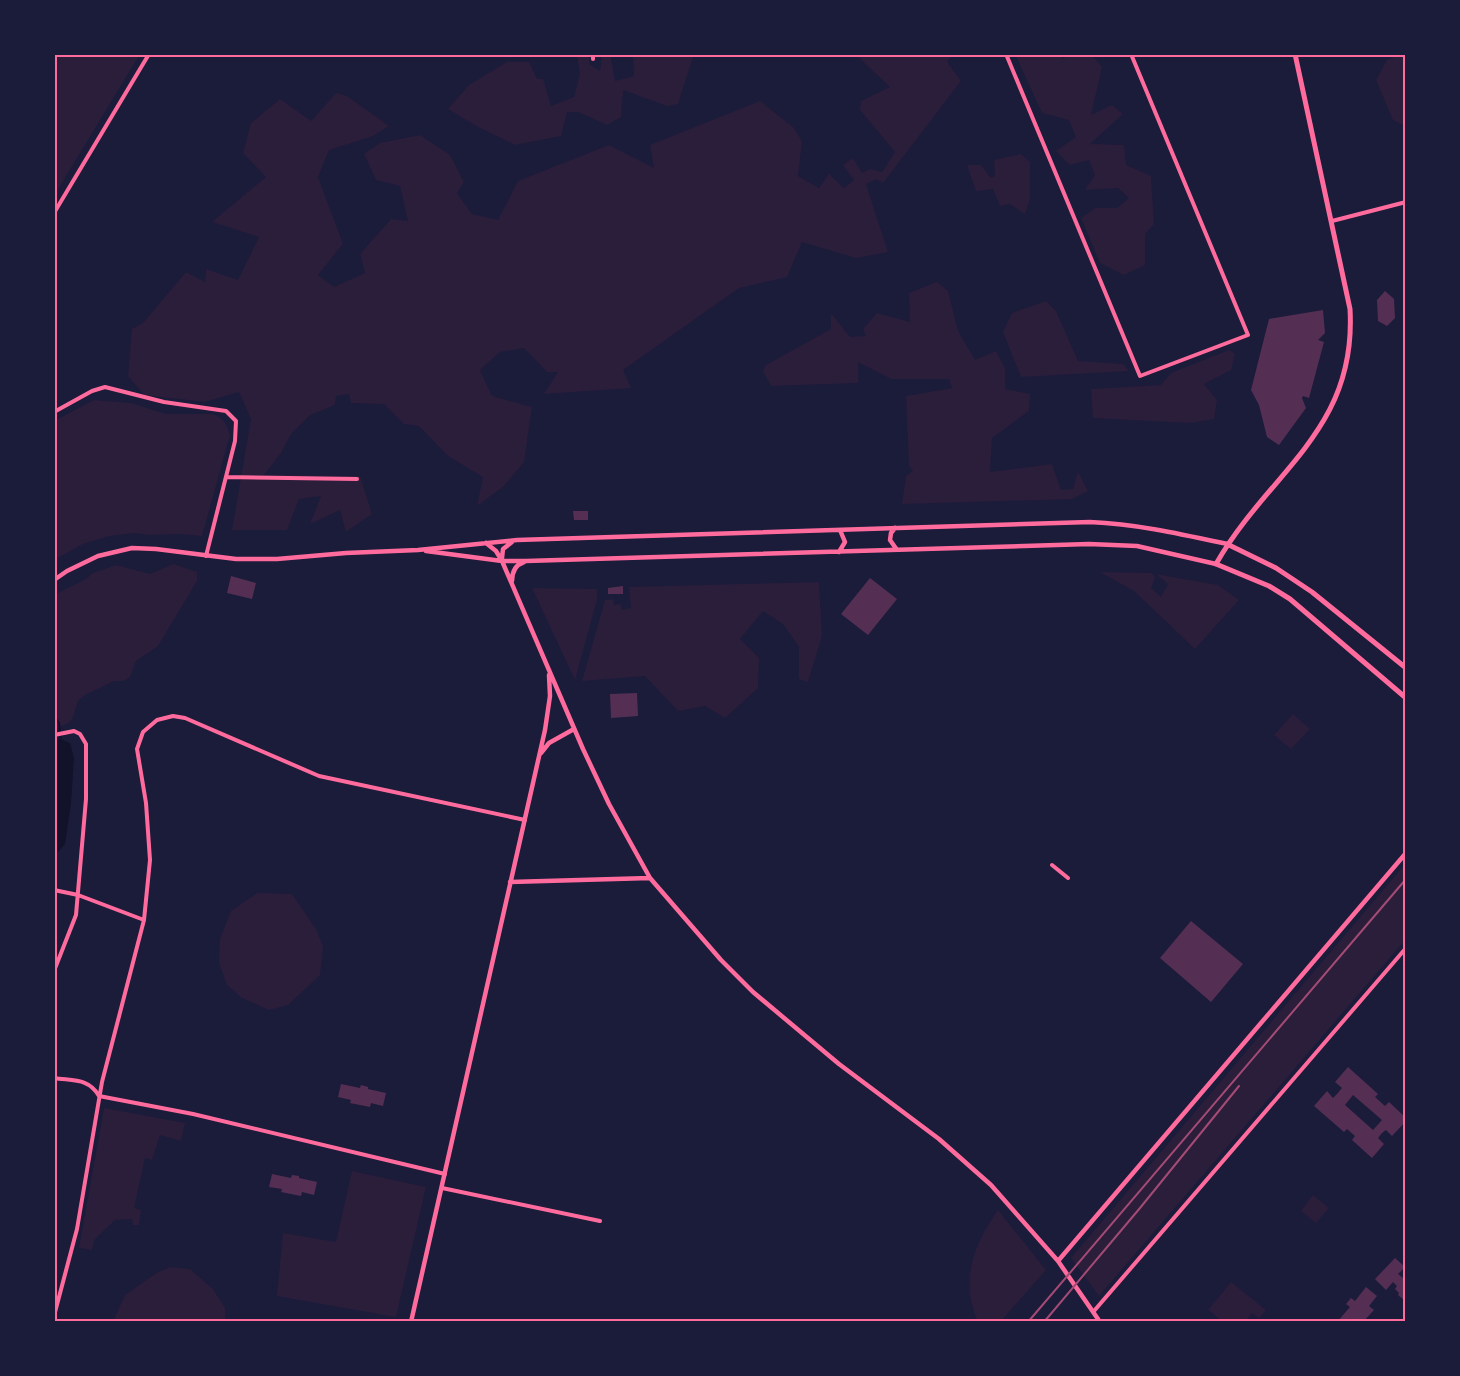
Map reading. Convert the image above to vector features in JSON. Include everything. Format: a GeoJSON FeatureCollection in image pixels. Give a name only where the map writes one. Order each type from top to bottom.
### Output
{"type":"FeatureCollection","features":[{"type":"Feature","properties":{"kind":"main road"},"geometry":{"type":"LineString","coordinates":[[1295,54],[1350,309],[1349,351],[1336,399],[1305,449],[1227,544],[1216,564],[1269,586],[1290,599],[1406,698]]}},
{"type":"Feature","properties":{"kind":"main road"},"geometry":{"type":"LineString","coordinates":[[1227,544],[1276,568],[1312,592],[1406,668]]}},
{"type":"Feature","properties":{"kind":"street"},"geometry":{"type":"LineString","coordinates":[[54,213],[149,54]]}},
{"type":"Feature","properties":{"kind":"street"},"geometry":{"type":"LineString","coordinates":[[1006,54],[1140,376],[1248,335],[1131,54]]}},
{"type":"Feature","properties":{"kind":"street"},"geometry":{"type":"LineString","coordinates":[[1332,221],[1406,202]]}},
{"type":"Feature","properties":{"kind":"street"},"geometry":{"type":"LineString","coordinates":[[54,412],[92,391],[105,387],[164,402],[226,411],[236,421],[235,441],[206,556]]}},
{"type":"Feature","properties":{"kind":"street"},"geometry":{"type":"LineString","coordinates":[[226,477],[357,479]]}},
{"type":"Feature","properties":{"kind":"street"},"geometry":{"type":"LineString","coordinates":[[54,580],[98,556],[132,548],[236,559],[277,559],[418,550],[517,540],[1090,522],[1152,528],[1227,544]]}},
{"type":"Feature","properties":{"kind":"street"},"geometry":{"type":"LineString","coordinates":[[895,528],[890,540],[897,550]]}},
{"type":"Feature","properties":{"kind":"street"},"geometry":{"type":"LineString","coordinates":[[839,552],[845,543],[840,530]]}},
{"type":"Feature","properties":{"kind":"street"},"geometry":{"type":"LineString","coordinates":[[502,561],[503,549],[517,540]]}},
{"type":"Feature","properties":{"kind":"street"},"geometry":{"type":"LineString","coordinates":[[486,543],[496,551],[502,561],[574,729],[609,804],[650,878],[721,960],[753,992],[839,1064],[939,1138],[1003,1197],[1058,1260],[1101,1322]]}},
{"type":"Feature","properties":{"kind":"street"},"geometry":{"type":"LineString","coordinates":[[418,550],[502,561],[526,561],[1089,544],[1137,546],[1216,564]]}},
{"type":"Feature","properties":{"kind":"street"},"geometry":{"type":"LineString","coordinates":[[512,586],[514,570],[520,563],[526,561]]}},
{"type":"Feature","properties":{"kind":"street"},"geometry":{"type":"LineString","coordinates":[[411,1322],[540,755],[550,696],[549,669]]}},
{"type":"Feature","properties":{"kind":"street"},"geometry":{"type":"LineString","coordinates":[[54,1316],[77,1229],[99,1096],[144,920],[150,860],[146,803],[137,749],[143,732],[157,720],[173,716],[185,718],[319,776],[525,820]]}},
{"type":"Feature","properties":{"kind":"street"},"geometry":{"type":"LineString","coordinates":[[540,755],[549,742],[574,729]]}},
{"type":"Feature","properties":{"kind":"street"},"geometry":{"type":"LineString","coordinates":[[54,735],[74,731],[80,734],[86,744],[86,799],[76,915],[54,971]]}},
{"type":"Feature","properties":{"kind":"street"},"geometry":{"type":"LineString","coordinates":[[1058,1260],[1406,853]]}},
{"type":"Feature","properties":{"kind":"street"},"geometry":{"type":"LineString","coordinates":[[1052,865],[1068,878]]}},
{"type":"Feature","properties":{"kind":"street"},"geometry":{"type":"LineString","coordinates":[[510,882],[650,878]]}},
{"type":"Feature","properties":{"kind":"street"},"geometry":{"type":"LineString","coordinates":[[54,890],[78,896],[144,920]]}},
{"type":"Feature","properties":{"kind":"street"},"geometry":{"type":"LineString","coordinates":[[1094,1311],[1406,948]]}},
{"type":"Feature","properties":{"kind":"street"},"geometry":{"type":"LineString","coordinates":[[54,1078],[88,1083],[94,1087],[99,1096]]}},
{"type":"Feature","properties":{"kind":"street"},"geometry":{"type":"LineString","coordinates":[[99,1096],[193,1114],[445,1174]]}},
{"type":"Feature","properties":{"kind":"street"},"geometry":{"type":"LineString","coordinates":[[442,1188],[600,1221]]}},
{"type":"Feature","properties":{"kind":"shaded area"},"geometry":{"type":"Polygon","coordinates":[[[54,54],[140,54],[54,196],[54,54]]]}},
{"type":"Feature","properties":{"kind":"shaded area"},"geometry":{"type":"Polygon","coordinates":[[[577,54],[589,54],[589,64],[600,71],[602,54],[610,54],[615,81],[634,76],[633,54],[692,54],[693,57],[678,104],[667,106],[623,90],[621,117],[607,125],[578,112],[567,112],[561,136],[515,145],[448,109],[469,85],[507,62],[529,62],[537,79],[543,79],[551,106],[574,97],[580,74],[577,54]]]}},
{"type":"Feature","properties":{"kind":"shaded area"},"geometry":{"type":"Polygon","coordinates":[[[855,54],[953,54],[947,62],[961,81],[883,183],[876,179],[866,184],[888,252],[856,258],[802,242],[787,277],[739,288],[623,370],[631,388],[544,394],[558,372],[547,372],[524,348],[500,352],[480,370],[492,396],[532,407],[524,462],[504,486],[477,506],[483,477],[448,456],[419,426],[404,424],[384,404],[351,403],[349,394],[336,396],[335,405],[310,415],[291,434],[281,453],[264,475],[360,476],[372,514],[346,532],[340,510],[310,524],[321,496],[299,499],[287,530],[232,530],[251,419],[239,392],[205,402],[144,395],[128,376],[132,329],[143,323],[186,272],[205,282],[206,269],[238,280],[259,237],[212,222],[266,177],[243,153],[251,123],[280,99],[311,121],[336,93],[347,96],[389,126],[373,136],[329,150],[318,177],[343,244],[318,275],[334,287],[365,273],[360,254],[391,219],[408,221],[400,186],[376,180],[364,154],[380,143],[420,135],[450,155],[464,182],[457,193],[472,214],[498,220],[518,181],[609,145],[654,168],[650,145],[760,101],[794,128],[802,141],[798,176],[819,188],[829,174],[844,188],[854,180],[843,165],[853,158],[862,173],[870,169],[882,172],[895,152],[860,110],[861,101],[890,87],[855,54]]]}},
{"type":"Feature","properties":{"kind":"shaded area"},"geometry":{"type":"Polygon","coordinates":[[[1015,54],[1065,54],[1061,59],[1073,54],[1091,54],[1102,67],[1091,115],[1112,105],[1123,114],[1090,144],[1124,145],[1126,165],[1151,176],[1154,224],[1145,234],[1145,265],[1124,275],[1100,263],[1081,218],[1095,208],[1117,208],[1129,198],[1118,188],[1085,190],[1095,175],[1089,160],[1070,165],[1056,151],[1076,137],[1069,120],[1042,113],[1015,54]]]}},
{"type":"Feature","properties":{"kind":"shaded area"},"geometry":{"type":"Polygon","coordinates":[[[1406,54],[1406,127],[1393,120],[1376,80],[1387,60],[1406,54]]]}},
{"type":"Feature","properties":{"kind":"shaded area"},"geometry":{"type":"Polygon","coordinates":[[[1021,154],[1030,162],[1030,200],[1025,214],[1010,204],[1000,206],[993,189],[976,191],[967,165],[981,165],[991,178],[995,176],[994,160],[1021,154]]]}},
{"type":"Feature","properties":{"kind":"shaded area"},"geometry":{"type":"Polygon","coordinates":[[[937,282],[948,291],[958,331],[975,360],[996,351],[1005,368],[1005,389],[1030,394],[1029,411],[992,438],[990,472],[1052,464],[1061,490],[1073,489],[1078,472],[1088,491],[1072,499],[902,504],[906,476],[913,471],[909,466],[906,396],[952,388],[949,379],[891,379],[858,362],[858,383],[771,386],[763,371],[766,365],[831,329],[831,313],[850,337],[866,336],[863,329],[877,313],[910,322],[909,293],[937,282]]]}},
{"type":"Feature","properties":{"kind":"shaded area"},"geometry":{"type":"Polygon","coordinates":[[[1046,301],[1056,311],[1078,361],[1123,364],[1129,371],[1021,377],[1003,332],[1012,313],[1046,301]]]}},
{"type":"Feature","properties":{"kind":"shaded area"},"geometry":{"type":"Polygon","coordinates":[[[1229,350],[1235,354],[1231,370],[1204,384],[1217,400],[1214,419],[1191,423],[1093,418],[1091,389],[1161,385],[1171,373],[1229,350]]]}},
{"type":"Feature","properties":{"kind":"shaded area"},"geometry":{"type":"Polygon","coordinates":[[[94,400],[131,403],[166,414],[212,414],[224,422],[230,435],[202,536],[134,533],[109,536],[83,544],[54,560],[54,421],[94,400]]]}},
{"type":"Feature","properties":{"kind":"shaded area"},"geometry":{"type":"Polygon","coordinates":[[[173,564],[197,572],[197,581],[158,646],[136,661],[130,677],[123,681],[114,681],[85,695],[78,701],[69,723],[54,729],[54,595],[93,573],[116,565],[150,574],[173,564]]]}},
{"type":"Feature","properties":{"kind":"shaded area"},"geometry":{"type":"Polygon","coordinates":[[[1100,572],[1152,573],[1155,577],[1151,588],[1161,597],[1168,584],[1156,574],[1218,585],[1239,600],[1195,649],[1134,591],[1100,572]]]}},
{"type":"Feature","properties":{"kind":"shaded area"},"geometry":{"type":"Polygon","coordinates":[[[819,582],[822,636],[808,682],[799,679],[799,647],[783,624],[763,611],[740,639],[759,658],[758,688],[725,718],[705,706],[678,711],[645,676],[582,681],[605,600],[613,599],[614,605],[621,604],[622,610],[631,608],[629,587],[819,582]]]}},
{"type":"Feature","properties":{"kind":"shaded area"},"geometry":{"type":"Polygon","coordinates":[[[532,588],[597,589],[597,600],[575,680],[532,588]]]}},
{"type":"Feature","properties":{"kind":"shaded area"},"geometry":{"type":"Polygon","coordinates":[[[1293,714],[1310,729],[1291,749],[1274,735],[1293,714]]]}},
{"type":"Feature","properties":{"kind":"shaded area"},"geometry":{"type":"Polygon","coordinates":[[[61,739],[70,743],[74,758],[65,844],[56,852],[54,851],[54,741],[61,739]]]}},
{"type":"Feature","properties":{"kind":"shaded area"},"geometry":{"type":"Polygon","coordinates":[[[1406,863],[1406,939],[1099,1296],[1071,1258],[1406,863]]]}},
{"type":"Feature","properties":{"kind":"shaded area"},"geometry":{"type":"Polygon","coordinates":[[[257,893],[292,894],[316,929],[323,946],[320,975],[288,1005],[269,1010],[242,998],[227,985],[219,963],[220,939],[231,911],[257,893]]]}},
{"type":"Feature","properties":{"kind":"shaded area"},"geometry":{"type":"Polygon","coordinates":[[[104,1108],[185,1123],[181,1141],[160,1135],[152,1160],[145,1158],[134,1208],[141,1210],[139,1225],[133,1225],[132,1219],[115,1220],[94,1240],[92,1250],[79,1248],[104,1108]]]}},
{"type":"Feature","properties":{"kind":"shaded area"},"geometry":{"type":"Polygon","coordinates":[[[352,1171],[426,1187],[396,1317],[277,1296],[283,1233],[336,1242],[352,1171]]]}},
{"type":"Feature","properties":{"kind":"shaded area"},"geometry":{"type":"Polygon","coordinates":[[[1313,1195],[1329,1208],[1316,1223],[1301,1211],[1313,1195]]]}},
{"type":"Feature","properties":{"kind":"shaded area"},"geometry":{"type":"Polygon","coordinates":[[[998,1210],[1046,1270],[1000,1322],[978,1322],[970,1292],[972,1264],[982,1236],[998,1210]]]}},
{"type":"Feature","properties":{"kind":"shaded area"},"geometry":{"type":"Polygon","coordinates":[[[170,1267],[190,1269],[213,1289],[225,1308],[225,1322],[114,1322],[125,1295],[158,1272],[170,1267]]]}},
{"type":"Feature","properties":{"kind":"shaded area"},"geometry":{"type":"Polygon","coordinates":[[[1231,1282],[1266,1310],[1259,1318],[1252,1313],[1245,1322],[1224,1322],[1208,1310],[1231,1282]]]}},
{"type":"Feature","properties":{"kind":"building"},"geometry":{"type":"Polygon","coordinates":[[[1385,291],[1394,299],[1395,318],[1387,326],[1378,321],[1377,300],[1385,291]]]}},
{"type":"Feature","properties":{"kind":"building"},"geometry":{"type":"Polygon","coordinates":[[[1323,310],[1325,333],[1318,340],[1324,342],[1309,398],[1303,396],[1302,398],[1306,408],[1279,445],[1267,437],[1259,405],[1251,390],[1269,319],[1323,310]]]}},
{"type":"Feature","properties":{"kind":"building"},"geometry":{"type":"Polygon","coordinates":[[[573,511],[588,511],[588,520],[574,520],[573,511]]]}},
{"type":"Feature","properties":{"kind":"building"},"geometry":{"type":"Polygon","coordinates":[[[231,576],[256,583],[252,599],[227,593],[231,576]]]}},
{"type":"Feature","properties":{"kind":"building"},"geometry":{"type":"Polygon","coordinates":[[[870,578],[897,599],[868,635],[841,614],[870,578]]]}},
{"type":"Feature","properties":{"kind":"building"},"geometry":{"type":"Polygon","coordinates":[[[623,586],[623,594],[608,594],[608,588],[623,586]]]}},
{"type":"Feature","properties":{"kind":"building"},"geometry":{"type":"Polygon","coordinates":[[[637,693],[638,716],[611,718],[610,694],[637,693]]]}},
{"type":"Feature","properties":{"kind":"building"},"geometry":{"type":"Polygon","coordinates":[[[1191,921],[1243,964],[1211,1002],[1160,958],[1191,921]]]}},
{"type":"Feature","properties":{"kind":"building"},"geometry":{"type":"Polygon","coordinates":[[[1348,1067],[1378,1094],[1375,1097],[1385,1106],[1389,1102],[1406,1118],[1406,1121],[1392,1136],[1386,1130],[1382,1133],[1378,1138],[1384,1144],[1372,1158],[1352,1140],[1355,1136],[1347,1129],[1344,1132],[1314,1106],[1327,1091],[1333,1098],[1337,1094],[1342,1088],[1335,1082],[1348,1067]],[[1353,1095],[1345,1105],[1373,1130],[1382,1120],[1353,1095]]]}},
{"type":"Feature","properties":{"kind":"building"},"geometry":{"type":"Polygon","coordinates":[[[341,1084],[360,1088],[361,1085],[386,1093],[383,1106],[371,1103],[370,1107],[350,1103],[351,1100],[338,1097],[341,1084]]]}},
{"type":"Feature","properties":{"kind":"building"},"geometry":{"type":"Polygon","coordinates":[[[272,1174],[291,1178],[292,1175],[299,1176],[299,1178],[317,1182],[314,1195],[302,1192],[301,1196],[269,1187],[272,1174]]]}},
{"type":"Feature","properties":{"kind":"building"},"geometry":{"type":"Polygon","coordinates":[[[1395,1258],[1405,1267],[1398,1274],[1403,1278],[1406,1275],[1404,1300],[1398,1295],[1395,1289],[1397,1286],[1393,1282],[1386,1290],[1375,1279],[1395,1258]]]}},
{"type":"Feature","properties":{"kind":"building"},"geometry":{"type":"Polygon","coordinates":[[[1366,1287],[1377,1296],[1369,1306],[1374,1310],[1363,1322],[1337,1322],[1350,1307],[1346,1304],[1351,1298],[1355,1301],[1366,1287]]]}},
{"type":"Feature","properties":{"kind":"waterway"},"geometry":{"type":"LineString","coordinates":[[54,716],[59,723],[61,742]]}},
{"type":"Feature","properties":{"kind":"waterway"},"geometry":{"type":"LineString","coordinates":[[54,867],[56,849]]}},
{"type":"Feature","properties":{"kind":"railway"},"geometry":{"type":"LineString","coordinates":[[1028,1322],[1406,879]]}},
{"type":"Feature","properties":{"kind":"railway"},"geometry":{"type":"LineString","coordinates":[[1044,1322],[1239,1086]]}}]}
